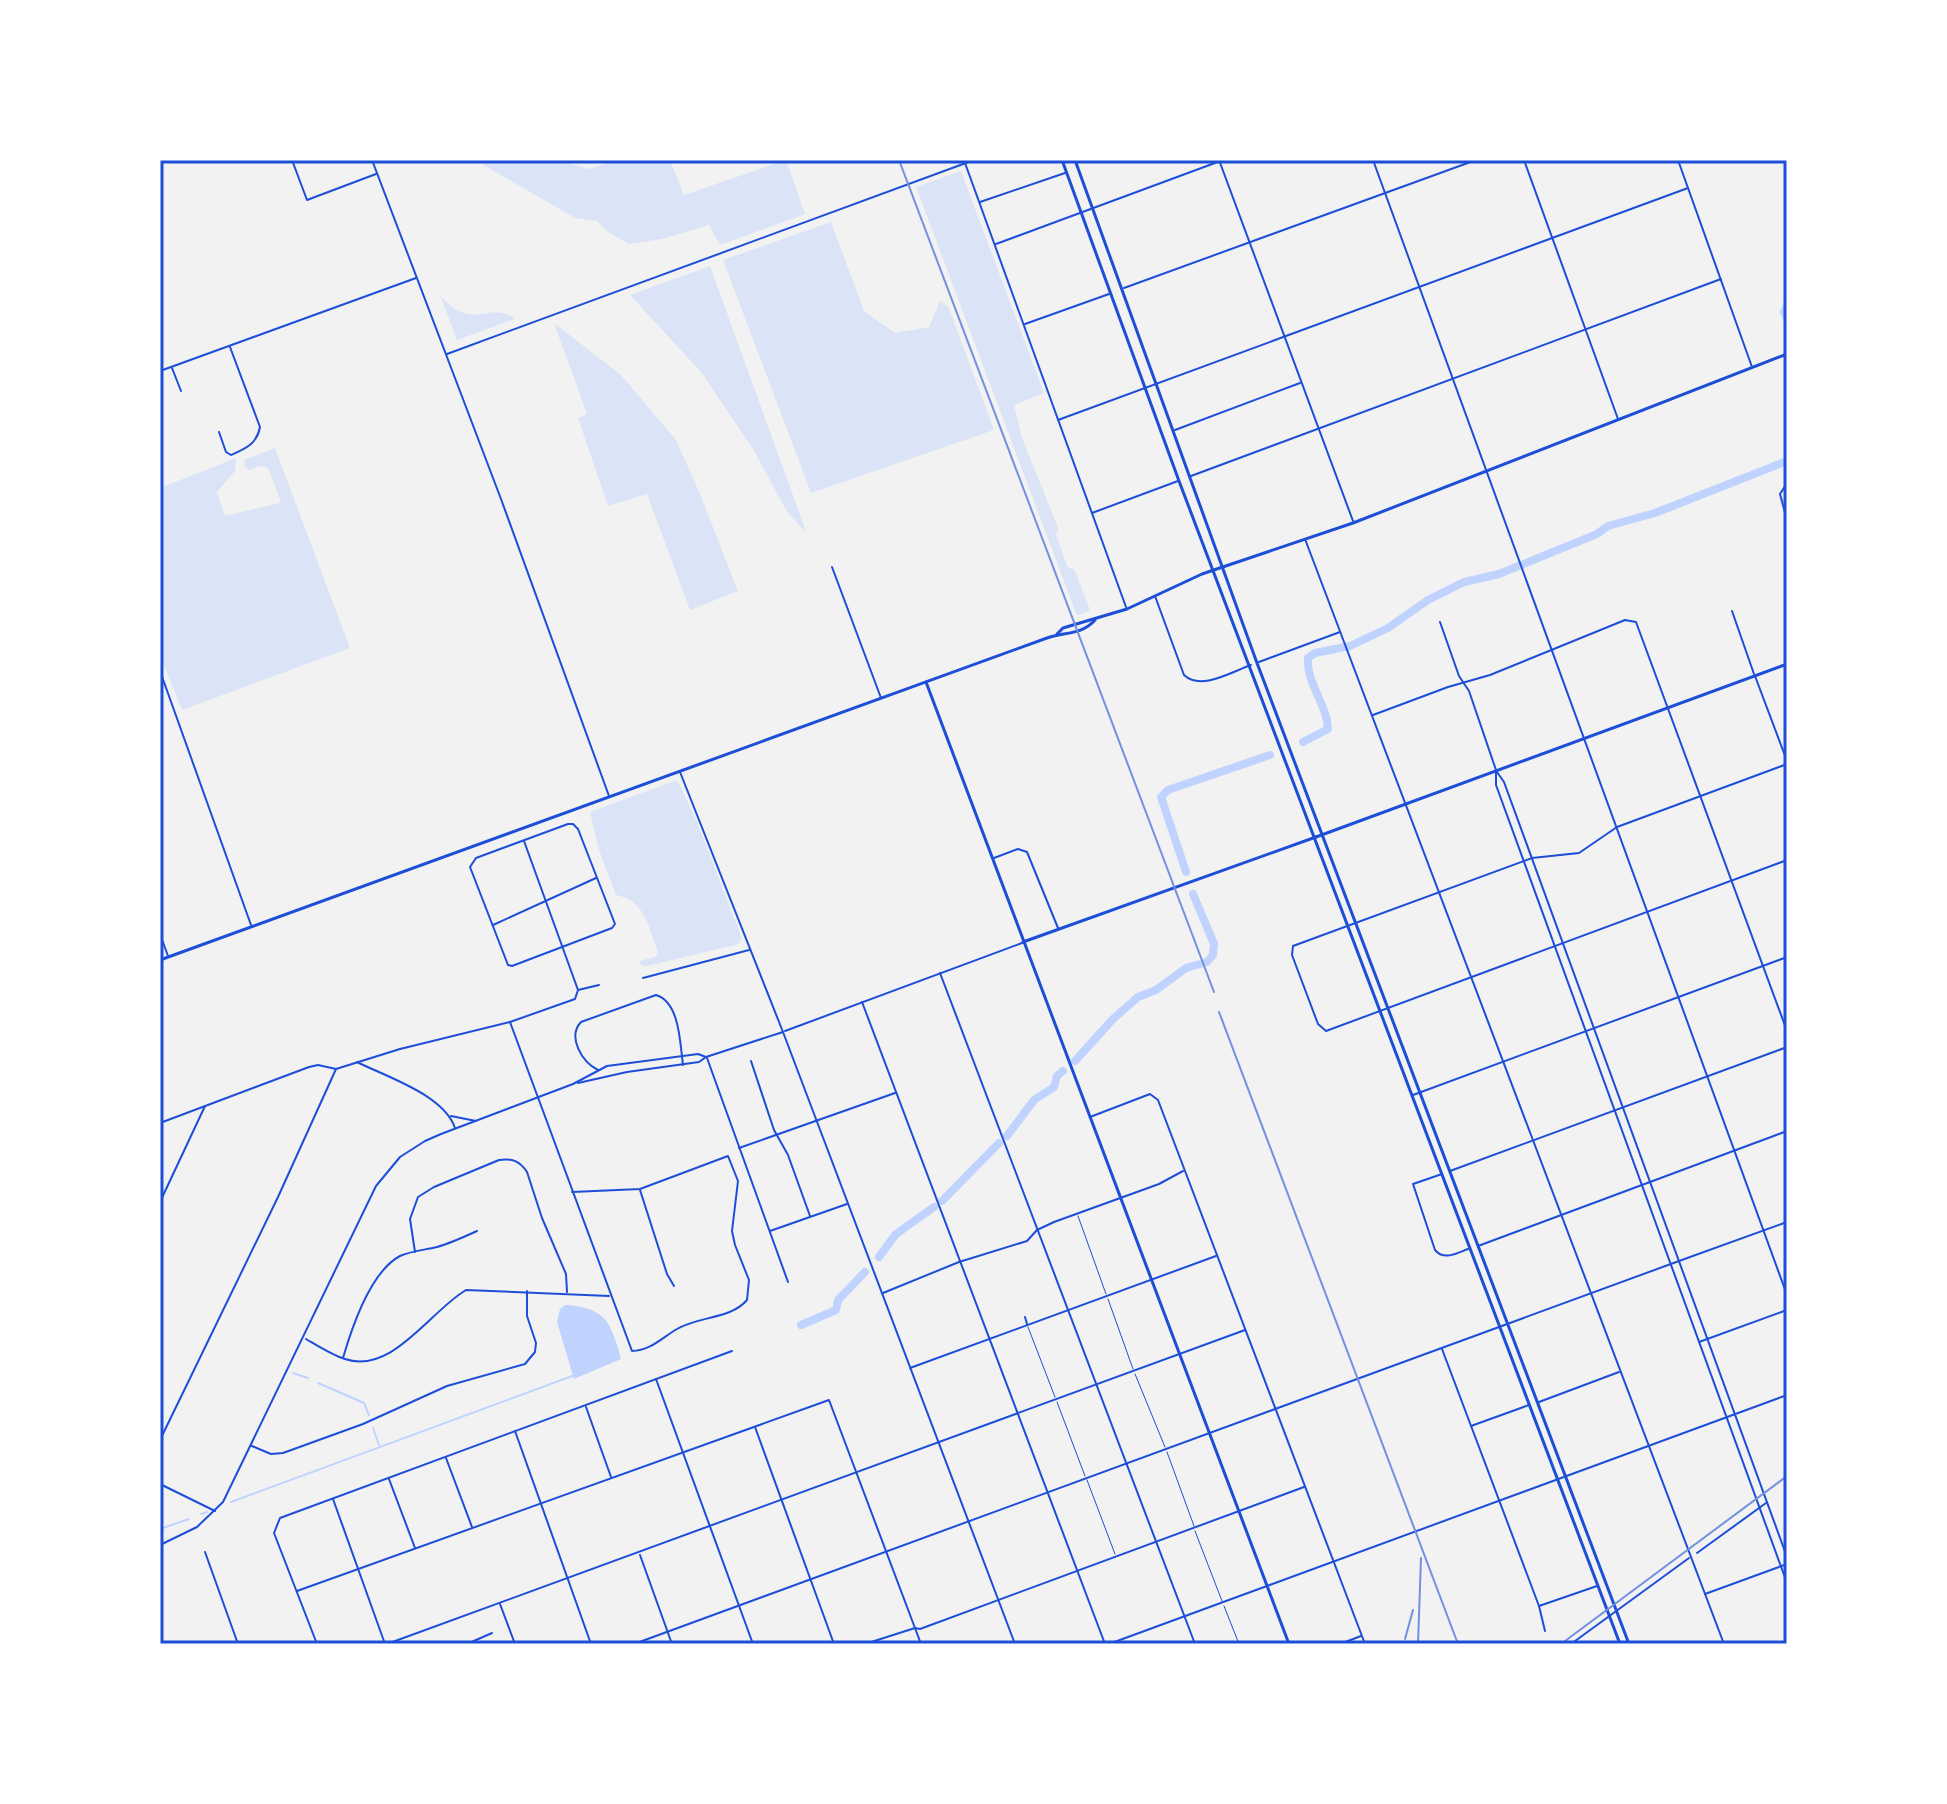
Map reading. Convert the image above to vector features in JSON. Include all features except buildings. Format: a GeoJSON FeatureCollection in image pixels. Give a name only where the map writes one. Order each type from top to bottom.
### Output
{"type":"FeatureCollection","features":[{"type":"Feature","properties":{"kind":"main road"},"geometry":{"type":"LineString","coordinates":[[1062,160],[1179,481],[1620,1644]]}},
{"type":"Feature","properties":{"kind":"main road"},"geometry":{"type":"LineString","coordinates":[[1075,160],[1257,663],[1629,1644]]}},
{"type":"Feature","properties":{"kind":"main road"},"geometry":{"type":"LineString","coordinates":[[1057,634],[1065,635],[1085,628],[1095,620],[1214,570],[1353,523],[1785,355]]}},
{"type":"Feature","properties":{"kind":"main road"},"geometry":{"type":"LineString","coordinates":[[160,960],[881,699],[1057,634],[1063,628],[1086,619],[1095,620]]}},
{"type":"Feature","properties":{"kind":"main road"},"geometry":{"type":"LineString","coordinates":[[1023,942],[1787,664]]}},
{"type":"Feature","properties":{"kind":"main road"},"geometry":{"type":"LineString","coordinates":[[926,682],[1289,1644]]}},
{"type":"Feature","properties":{"kind":"street"},"geometry":{"type":"LineString","coordinates":[[292,160],[307,200],[377,173]]}},
{"type":"Feature","properties":{"kind":"street"},"geometry":{"type":"LineString","coordinates":[[372,160],[609,797]]}},
{"type":"Feature","properties":{"kind":"street"},"geometry":{"type":"LineString","coordinates":[[445,354],[974,160]]}},
{"type":"Feature","properties":{"kind":"street"},"geometry":{"type":"LineString","coordinates":[[994,245],[1221,160],[1353,523]]}},
{"type":"Feature","properties":{"kind":"street"},"geometry":{"type":"LineString","coordinates":[[1373,160],[1787,1295]]}},
{"type":"Feature","properties":{"kind":"street"},"geometry":{"type":"LineString","coordinates":[[1122,289],[1476,160]]}},
{"type":"Feature","properties":{"kind":"street"},"geometry":{"type":"LineString","coordinates":[[1524,160],[1619,420]]}},
{"type":"Feature","properties":{"kind":"street"},"geometry":{"type":"LineString","coordinates":[[1678,160],[1753,368]]}},
{"type":"Feature","properties":{"kind":"street"},"geometry":{"type":"LineString","coordinates":[[963,162],[1127,609]]}},
{"type":"Feature","properties":{"kind":"street"},"geometry":{"type":"LineString","coordinates":[[979,202],[1066,172]]}},
{"type":"Feature","properties":{"kind":"street"},"geometry":{"type":"LineString","coordinates":[[1058,420],[1688,188]]}},
{"type":"Feature","properties":{"kind":"street"},"geometry":{"type":"LineString","coordinates":[[160,371],[417,278]]}},
{"type":"Feature","properties":{"kind":"street"},"geometry":{"type":"LineString","coordinates":[[1191,476],[1721,279]]}},
{"type":"Feature","properties":{"kind":"street"},"geometry":{"type":"LineString","coordinates":[[1023,325],[1111,293]]}},
{"type":"Feature","properties":{"kind":"street"},"geometry":{"type":"LineString","coordinates":[[219,432],[226,452],[231,455],[249,448],[260,427],[229,346]]}},
{"type":"Feature","properties":{"kind":"street"},"geometry":{"type":"LineString","coordinates":[[172,367],[181,391]]}},
{"type":"Feature","properties":{"kind":"street"},"geometry":{"type":"LineString","coordinates":[[1174,431],[1302,382]]}},
{"type":"Feature","properties":{"kind":"street"},"geometry":{"type":"LineString","coordinates":[[1092,513],[1179,481]]}},
{"type":"Feature","properties":{"kind":"street"},"geometry":{"type":"LineString","coordinates":[[1787,483],[1780,494],[1787,520]]}},
{"type":"Feature","properties":{"kind":"street"},"geometry":{"type":"LineString","coordinates":[[1305,539],[1724,1644]]}},
{"type":"Feature","properties":{"kind":"street"},"geometry":{"type":"LineString","coordinates":[[832,567],[881,699]]}},
{"type":"Feature","properties":{"kind":"street"},"geometry":{"type":"LineString","coordinates":[[1154,595],[1184,675],[1191,682],[1200,683],[1251,665]]}},
{"type":"Feature","properties":{"kind":"street"},"geometry":{"type":"LineString","coordinates":[[1732,611],[1787,762],[1617,827],[1579,853],[1532,858],[1293,946],[1292,950],[1322,1029],[1326,1031],[1787,860]]}},
{"type":"Feature","properties":{"kind":"street"},"geometry":{"type":"LineString","coordinates":[[1372,715],[1500,671],[1625,620],[1637,623],[1787,1031]]}},
{"type":"Feature","properties":{"kind":"street"},"geometry":{"type":"LineString","coordinates":[[1440,622],[1496,771],[1504,782],[1787,1557]]}},
{"type":"Feature","properties":{"kind":"street"},"geometry":{"type":"LineString","coordinates":[[1257,663],[1341,632]]}},
{"type":"Feature","properties":{"kind":"street"},"geometry":{"type":"LineString","coordinates":[[160,671],[252,926]]}},
{"type":"Feature","properties":{"kind":"street"},"geometry":{"type":"LineString","coordinates":[[1496,771],[1496,785],[1787,1583]]}},
{"type":"Feature","properties":{"kind":"street"},"geometry":{"type":"LineString","coordinates":[[680,772],[783,1032],[1015,1644]]}},
{"type":"Feature","properties":{"kind":"street"},"geometry":{"type":"LineString","coordinates":[[568,824],[576,825],[615,924],[563,948],[512,966],[505,962],[470,867],[476,858],[523,840],[568,824]]}},
{"type":"Feature","properties":{"kind":"street"},"geometry":{"type":"LineString","coordinates":[[160,1123],[309,1067],[318,1065],[336,1069],[510,1022],[575,999],[578,990],[523,840]]}},
{"type":"Feature","properties":{"kind":"street"},"geometry":{"type":"LineString","coordinates":[[992,859],[1018,849],[1027,852],[1058,929]]}},
{"type":"Feature","properties":{"kind":"street"},"geometry":{"type":"LineString","coordinates":[[491,925],[598,878]]}},
{"type":"Feature","properties":{"kind":"street"},"geometry":{"type":"LineString","coordinates":[[160,934],[169,957]]}},
{"type":"Feature","properties":{"kind":"street"},"geometry":{"type":"LineString","coordinates":[[573,1084],[699,1062],[1023,942]]}},
{"type":"Feature","properties":{"kind":"street"},"geometry":{"type":"LineString","coordinates":[[643,978],[749,950]]}},
{"type":"Feature","properties":{"kind":"street"},"geometry":{"type":"LineString","coordinates":[[1413,1095],[1787,957]]}},
{"type":"Feature","properties":{"kind":"street"},"geometry":{"type":"LineString","coordinates":[[940,973],[1195,1644]]}},
{"type":"Feature","properties":{"kind":"street"},"geometry":{"type":"LineString","coordinates":[[578,990],[599,985]]}},
{"type":"Feature","properties":{"kind":"street"},"geometry":{"type":"LineString","coordinates":[[599,1070],[582,1057],[575,1035],[577,1026],[656,995],[669,1004],[680,1035],[683,1065]]}},
{"type":"Feature","properties":{"kind":"street"},"geometry":{"type":"LineString","coordinates":[[862,1001],[988,1339],[1107,1644],[1787,1395]]}},
{"type":"Feature","properties":{"kind":"street"},"geometry":{"type":"LineString","coordinates":[[510,1022],[537,1098],[610,1296],[632,1351],[653,1345],[690,1322],[734,1311],[747,1300],[749,1280],[732,1231],[738,1181],[728,1156],[640,1189],[572,1192]]}},
{"type":"Feature","properties":{"kind":"street"},"geometry":{"type":"LineString","coordinates":[[1450,1171],[1787,1047]]}},
{"type":"Feature","properties":{"kind":"street"},"geometry":{"type":"LineString","coordinates":[[160,1545],[197,1527],[215,1511],[231,1487],[376,1186],[389,1168],[412,1149],[455,1129],[621,1063],[698,1054],[706,1057],[788,1282]]}},
{"type":"Feature","properties":{"kind":"street"},"geometry":{"type":"LineString","coordinates":[[641,1061],[643,1071]]}},
{"type":"Feature","properties":{"kind":"street"},"geometry":{"type":"LineString","coordinates":[[751,1061],[776,1135],[788,1155],[810,1216]]}},
{"type":"Feature","properties":{"kind":"street"},"geometry":{"type":"LineString","coordinates":[[357,1062],[430,1098],[450,1115],[461,1120],[477,1121]]}},
{"type":"Feature","properties":{"kind":"street"},"geometry":{"type":"LineString","coordinates":[[160,1440],[278,1197],[336,1069]]}},
{"type":"Feature","properties":{"kind":"street"},"geometry":{"type":"LineString","coordinates":[[739,1148],[896,1093]]}},
{"type":"Feature","properties":{"kind":"street"},"geometry":{"type":"LineString","coordinates":[[1089,1117],[1150,1094],[1158,1100],[1365,1644]]}},
{"type":"Feature","properties":{"kind":"street"},"geometry":{"type":"LineString","coordinates":[[160,1202],[205,1106]]}},
{"type":"Feature","properties":{"kind":"street"},"geometry":{"type":"LineString","coordinates":[[450,1115],[455,1129]]}},
{"type":"Feature","properties":{"kind":"street"},"geometry":{"type":"LineString","coordinates":[[1478,1246],[1787,1131]]}},
{"type":"Feature","properties":{"kind":"street"},"geometry":{"type":"LineString","coordinates":[[415,1252],[410,1219],[414,1203],[424,1192],[499,1160],[512,1159],[527,1172],[542,1218],[566,1274],[567,1294]]}},
{"type":"Feature","properties":{"kind":"street"},"geometry":{"type":"LineString","coordinates":[[882,1293],[959,1262],[1027,1241],[1037,1230],[1159,1184],[1184,1171]]}},
{"type":"Feature","properties":{"kind":"street"},"geometry":{"type":"LineString","coordinates":[[1443,1173],[1413,1184],[1435,1250],[1446,1257],[1471,1248]]}},
{"type":"Feature","properties":{"kind":"street"},"geometry":{"type":"LineString","coordinates":[[640,1189],[667,1274],[674,1286]]}},
{"type":"Feature","properties":{"kind":"street"},"geometry":{"type":"LineString","coordinates":[[770,1231],[847,1204]]}},
{"type":"Feature","properties":{"kind":"street"},"geometry":{"type":"LineString","coordinates":[[634,1644],[1787,1222]]}},
{"type":"Feature","properties":{"kind":"street"},"geometry":{"type":"LineString","coordinates":[[343,1359],[357,1314],[378,1279],[397,1259],[451,1243],[477,1231]]}},
{"type":"Feature","properties":{"kind":"street"},"geometry":{"type":"LineString","coordinates":[[910,1368],[1217,1256]]}},
{"type":"Feature","properties":{"kind":"street"},"geometry":{"type":"LineString","coordinates":[[304,1338],[343,1359],[369,1361],[387,1356],[466,1290],[610,1296]]}},
{"type":"Feature","properties":{"kind":"street"},"geometry":{"type":"LineString","coordinates":[[251,1446],[265,1453],[283,1453],[363,1424],[447,1386],[525,1364],[535,1352],[536,1343],[527,1316],[527,1291]]}},
{"type":"Feature","properties":{"kind":"street"},"geometry":{"type":"LineString","coordinates":[[1699,1342],[1787,1310]]}},
{"type":"Feature","properties":{"kind":"street"},"geometry":{"type":"LineString","coordinates":[[1025,1317],[1027,1325]]}},
{"type":"Feature","properties":{"kind":"street"},"geometry":{"type":"LineString","coordinates":[[333,1499],[386,1644],[394,1643],[1245,1330]]}},
{"type":"Feature","properties":{"kind":"street"},"geometry":{"type":"LineString","coordinates":[[1442,1349],[1539,1606],[1545,1631]]}},
{"type":"Feature","properties":{"kind":"street"},"geometry":{"type":"LineString","coordinates":[[317,1644],[274,1533],[280,1518],[732,1351]]}},
{"type":"Feature","properties":{"kind":"street"},"geometry":{"type":"LineString","coordinates":[[1537,1402],[1620,1372]]}},
{"type":"Feature","properties":{"kind":"street"},"geometry":{"type":"LineString","coordinates":[[656,1379],[753,1644]]}},
{"type":"Feature","properties":{"kind":"street"},"geometry":{"type":"LineString","coordinates":[[297,1591],[829,1400],[921,1644]]}},
{"type":"Feature","properties":{"kind":"street"},"geometry":{"type":"LineString","coordinates":[[585,1405],[611,1478]]}},
{"type":"Feature","properties":{"kind":"street"},"geometry":{"type":"LineString","coordinates":[[1471,1426],[1530,1405]]}},
{"type":"Feature","properties":{"kind":"street"},"geometry":{"type":"LineString","coordinates":[[754,1427],[834,1644]]}},
{"type":"Feature","properties":{"kind":"street"},"geometry":{"type":"LineString","coordinates":[[515,1431],[591,1644]]}},
{"type":"Feature","properties":{"kind":"street"},"geometry":{"type":"LineString","coordinates":[[446,1456],[473,1528]]}},
{"type":"Feature","properties":{"kind":"street"},"geometry":{"type":"LineString","coordinates":[[389,1478],[415,1549]]}},
{"type":"Feature","properties":{"kind":"street"},"geometry":{"type":"LineString","coordinates":[[160,1484],[215,1511]]}},
{"type":"Feature","properties":{"kind":"street"},"geometry":{"type":"LineString","coordinates":[[865,1644],[920,1629],[999,1601],[1305,1487]]}},
{"type":"Feature","properties":{"kind":"street"},"geometry":{"type":"LineString","coordinates":[[1697,1553],[1767,1502]]}},
{"type":"Feature","properties":{"kind":"street"},"geometry":{"type":"LineString","coordinates":[[205,1552],[238,1644]]}},
{"type":"Feature","properties":{"kind":"street"},"geometry":{"type":"LineString","coordinates":[[639,1552],[672,1644]]}},
{"type":"Feature","properties":{"kind":"street"},"geometry":{"type":"LineString","coordinates":[[1571,1644],[1690,1557]]}},
{"type":"Feature","properties":{"kind":"street"},"geometry":{"type":"LineString","coordinates":[[1705,1594],[1787,1564]]}},
{"type":"Feature","properties":{"kind":"street"},"geometry":{"type":"LineString","coordinates":[[1539,1606],[1598,1585]]}},
{"type":"Feature","properties":{"kind":"street"},"geometry":{"type":"LineString","coordinates":[[500,1603],[515,1644]]}},
{"type":"Feature","properties":{"kind":"street"},"geometry":{"type":"LineString","coordinates":[[467,1644],[492,1633]]}},
{"type":"Feature","properties":{"kind":"street"},"geometry":{"type":"LineString","coordinates":[[1340,1644],[1362,1636]]}},
{"type":"Feature","properties":{"kind":"street"},"geometry":{"type":"LineString","coordinates":[[883,1637],[886,1644]]}},
{"type":"Feature","properties":{"kind":"lane"},"geometry":{"type":"LineString","coordinates":[[1077,1214],[1239,1644]]}},
{"type":"Feature","properties":{"kind":"lane"},"geometry":{"type":"LineString","coordinates":[[1027,1325],[1116,1557]]}},
{"type":"Feature","properties":{"kind":"shaded area"},"geometry":{"type":"Polygon","coordinates":[[[475,160],[569,160],[571,164],[589,169],[617,160],[670,160],[684,195],[786,160],[805,214],[720,245],[709,225],[662,239],[629,244],[608,232],[597,221],[575,218],[475,160]]]}},
{"type":"Feature","properties":{"kind":"shaded area"},"geometry":{"type":"Polygon","coordinates":[[[961,171],[1044,393],[1014,405],[1022,438],[1059,530],[1056,534],[1067,566],[1075,571],[1090,610],[1077,616],[916,187],[961,171]]]}},
{"type":"Feature","properties":{"kind":"shaded area"},"geometry":{"type":"Polygon","coordinates":[[[831,222],[864,311],[895,333],[929,327],[940,301],[949,308],[994,430],[811,493],[723,260],[831,222]]]}},
{"type":"Feature","properties":{"kind":"shaded area"},"geometry":{"type":"Polygon","coordinates":[[[710,266],[807,534],[786,510],[753,449],[701,372],[630,295],[710,266]]]}},
{"type":"Feature","properties":{"kind":"shaded area"},"geometry":{"type":"Polygon","coordinates":[[[440,295],[462,312],[497,312],[515,319],[457,340],[440,295]]]}},
{"type":"Feature","properties":{"kind":"shaded area"},"geometry":{"type":"Polygon","coordinates":[[[554,323],[621,375],[676,440],[738,591],[690,610],[647,494],[608,506],[578,418],[587,414],[554,323]]]}},
{"type":"Feature","properties":{"kind":"shaded area"},"geometry":{"type":"Polygon","coordinates":[[[275,448],[350,648],[182,710],[160,655],[160,488],[236,458],[235,471],[217,492],[225,516],[279,503],[268,468],[261,466],[249,470],[244,460],[275,448]]]}},
{"type":"Feature","properties":{"kind":"shaded area"},"geometry":{"type":"Polygon","coordinates":[[[677,780],[695,817],[742,938],[739,944],[643,967],[639,961],[655,957],[658,952],[640,909],[626,898],[616,895],[599,850],[590,812],[677,780]]]}},
{"type":"Feature","properties":{"kind":"water"},"geometry":{"type":"Polygon","coordinates":[[[565,1305],[590,1309],[605,1319],[621,1359],[574,1379],[557,1322],[560,1309],[565,1305]]]}},
{"type":"Feature","properties":{"kind":"waterway"},"geometry":{"type":"LineString","coordinates":[[1787,305],[1784,312],[1787,319]]}},
{"type":"Feature","properties":{"kind":"waterway"},"geometry":{"type":"LineString","coordinates":[[1303,742],[1328,729],[1308,667],[1308,658],[1315,653],[1350,646],[1388,628],[1428,600],[1464,582],[1499,574],[1597,534],[1608,526],[1655,513],[1787,461]]}},
{"type":"Feature","properties":{"kind":"waterway"},"geometry":{"type":"LineString","coordinates":[[1186,872],[1161,797],[1168,790],[1270,755]]}},
{"type":"Feature","properties":{"kind":"waterway"},"geometry":{"type":"LineString","coordinates":[[1075,1061],[1138,997],[1156,990],[1186,968],[1207,962],[1213,955],[1214,944],[1193,894]]}},
{"type":"Feature","properties":{"kind":"waterway"},"geometry":{"type":"LineString","coordinates":[[1007,1136],[1034,1100],[1054,1087],[1057,1076],[1063,1071]]}},
{"type":"Feature","properties":{"kind":"waterway"},"geometry":{"type":"LineString","coordinates":[[942,1201],[999,1143]]}},
{"type":"Feature","properties":{"kind":"waterway"},"geometry":{"type":"LineString","coordinates":[[879,1257],[896,1234],[934,1207]]}},
{"type":"Feature","properties":{"kind":"waterway"},"geometry":{"type":"LineString","coordinates":[[801,1325],[836,1310],[838,1300],[865,1272]]}},
{"type":"Feature","properties":{"kind":"waterway"},"geometry":{"type":"LineString","coordinates":[[293,1373],[308,1378]]}},
{"type":"Feature","properties":{"kind":"waterway"},"geometry":{"type":"LineString","coordinates":[[231,1502],[575,1375]]}},
{"type":"Feature","properties":{"kind":"waterway"},"geometry":{"type":"LineString","coordinates":[[318,1383],[364,1403],[369,1415]]}},
{"type":"Feature","properties":{"kind":"waterway"},"geometry":{"type":"LineString","coordinates":[[373,1428],[379,1445]]}},
{"type":"Feature","properties":{"kind":"waterway"},"geometry":{"type":"LineString","coordinates":[[201,1514],[207,1512]]}},
{"type":"Feature","properties":{"kind":"waterway"},"geometry":{"type":"LineString","coordinates":[[160,1529],[189,1519]]}},
{"type":"Feature","properties":{"kind":"railway"},"geometry":{"type":"LineString","coordinates":[[899,160],[1214,992]]}},
{"type":"Feature","properties":{"kind":"railway"},"geometry":{"type":"LineString","coordinates":[[1219,1012],[1458,1644]]}},
{"type":"Feature","properties":{"kind":"railway"},"geometry":{"type":"LineString","coordinates":[[1561,1644],[1787,1476]]}},
{"type":"Feature","properties":{"kind":"railway"},"geometry":{"type":"LineString","coordinates":[[1418,1644],[1421,1558]]}},
{"type":"Feature","properties":{"kind":"railway"},"geometry":{"type":"LineString","coordinates":[[1405,1639],[1413,1610]]}}]}
